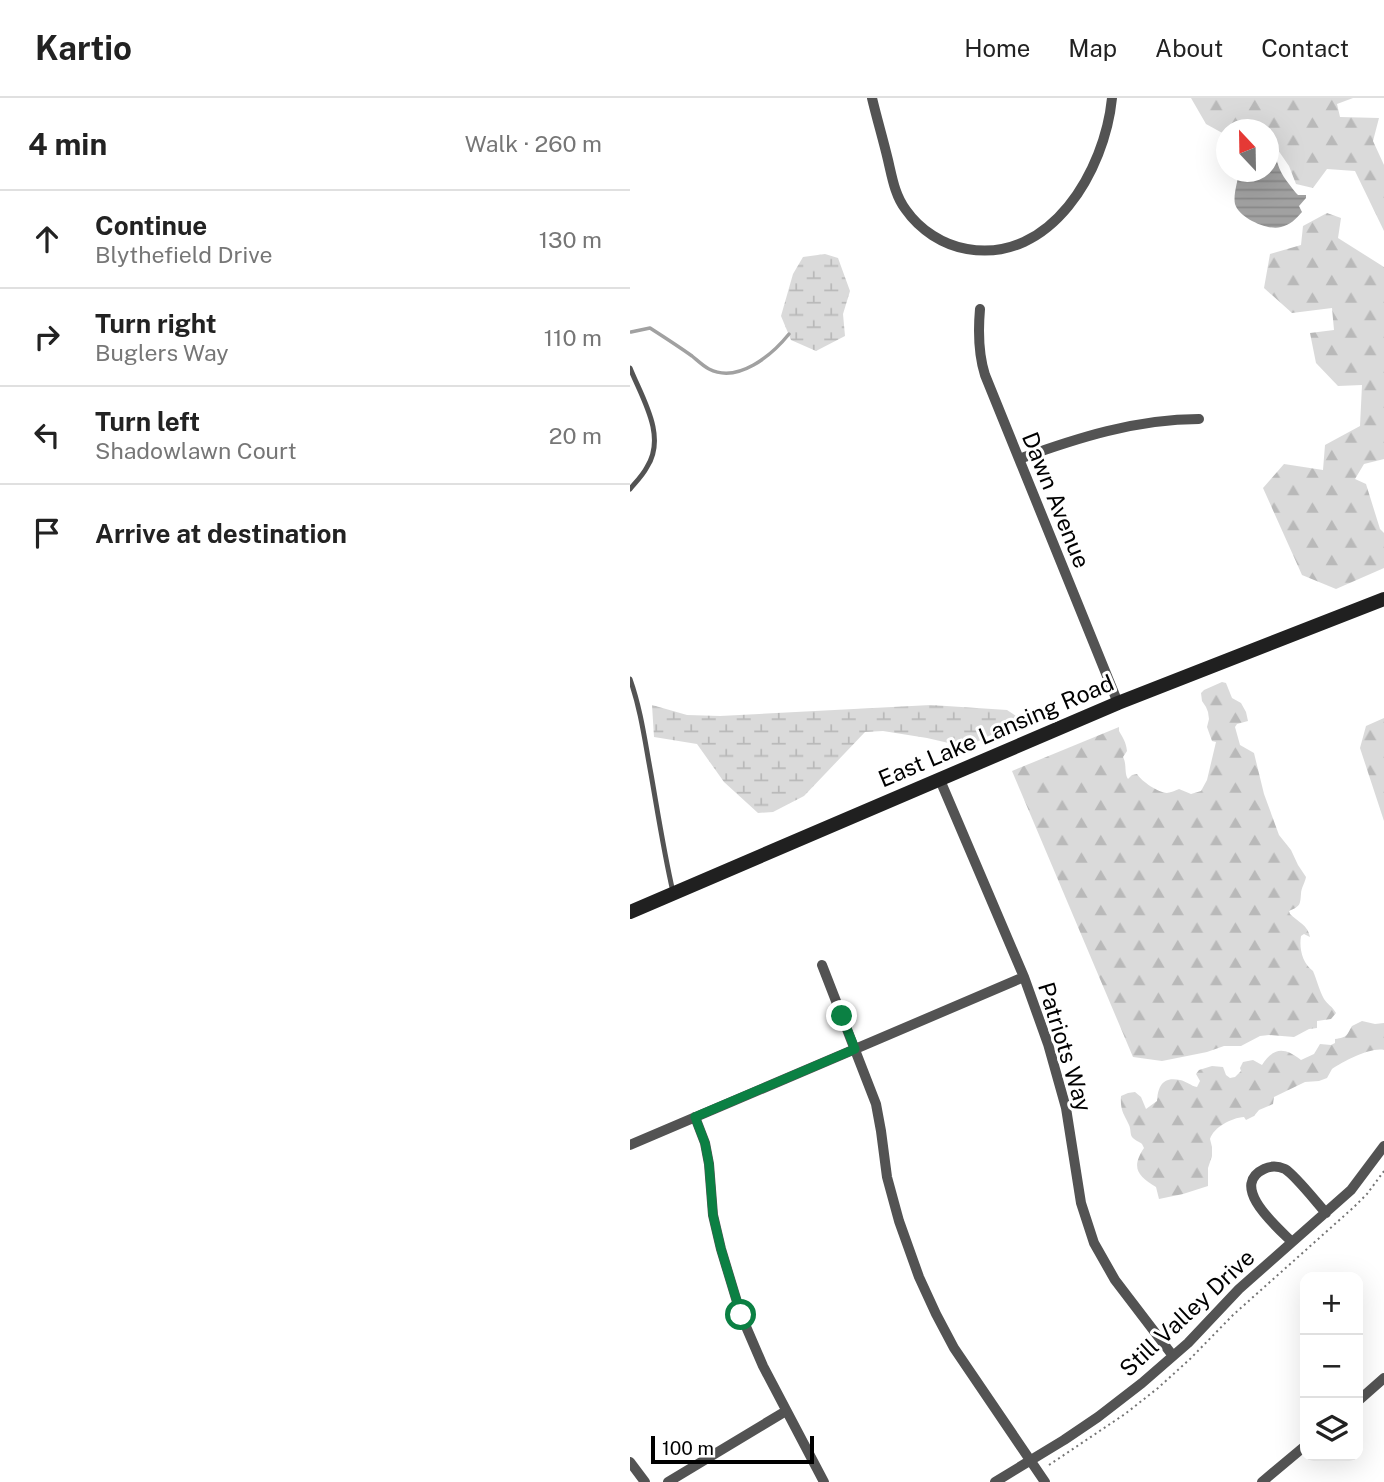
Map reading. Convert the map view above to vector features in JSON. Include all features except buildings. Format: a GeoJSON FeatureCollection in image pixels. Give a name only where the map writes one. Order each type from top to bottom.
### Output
{"type":"FeatureCollection","features":[{"type":"Feature","properties":{"kind":"main road","name":"East Lake Lansing Road"},"geometry":{"type":"LineString","coordinates":[[630,912],[1118,703],[1384,599]]}},
{"type":"Feature","properties":{"kind":"street"},"geometry":{"type":"LineString","coordinates":[[872,98],[895,190],[903,207],[932,235],[954,247],[977,251],[1001,250],[1023,243],[1055,221],[1074,199],[1099,154],[1107,132],[1112,98]]}},
{"type":"Feature","properties":{"kind":"street","name":"Dawn Avenue"},"geometry":{"type":"LineString","coordinates":[[979,309],[981,363],[1118,703]]}},
{"type":"Feature","properties":{"kind":"street"},"geometry":{"type":"LineString","coordinates":[[1018,459],[1073,439],[1116,428],[1175,419],[1199,419]]}},
{"type":"Feature","properties":{"kind":"street","name":"Patriots Way"},"geometry":{"type":"LineString","coordinates":[[940,780],[1024,977],[1048,1044],[1066,1108],[1081,1203],[1094,1243],[1115,1280],[1173,1356]]}},
{"type":"Feature","properties":{"kind":"street"},"geometry":{"type":"LineString","coordinates":[[822,965],[876,1104],[887,1177],[919,1277],[954,1348],[1045,1482]]}},
{"type":"Feature","properties":{"kind":"street"},"geometry":{"type":"LineString","coordinates":[[630,1145],[1024,977]]}},
{"type":"Feature","properties":{"kind":"street"},"geometry":{"type":"LineString","coordinates":[[695,1117],[705,1143],[709,1164],[713,1215],[741,1315],[763,1366],[824,1482]]}},
{"type":"Feature","properties":{"kind":"street","name":"Still Valley Drive"},"geometry":{"type":"LineString","coordinates":[[995,1482],[1098,1417],[1142,1383],[1173,1356],[1238,1289],[1353,1188],[1384,1146]]}},
{"type":"Feature","properties":{"kind":"street"},"geometry":{"type":"LineString","coordinates":[[1292,1242],[1263,1212],[1252,1195],[1252,1182],[1258,1173],[1273,1166],[1286,1170],[1326,1213]]}},
{"type":"Feature","properties":{"kind":"street"},"geometry":{"type":"LineString","coordinates":[[1361,1398],[1384,1378]]}},
{"type":"Feature","properties":{"kind":"street"},"geometry":{"type":"LineString","coordinates":[[668,1482],[786,1411]]}},
{"type":"Feature","properties":{"kind":"street"},"geometry":{"type":"LineString","coordinates":[[1262,1482],[1300,1450]]}},
{"type":"Feature","properties":{"kind":"street"},"geometry":{"type":"LineString","coordinates":[[630,1462],[645,1482]]}},
{"type":"Feature","properties":{"kind":"lane"},"geometry":{"type":"LineString","coordinates":[[630,368],[655,436],[655,449],[648,466],[630,489]]}},
{"type":"Feature","properties":{"kind":"lane"},"geometry":{"type":"LineString","coordinates":[[630,679],[643,726],[674,893]]}},
{"type":"Feature","properties":{"kind":"green space"},"geometry":{"type":"Polygon","coordinates":[[[1191,98],[1353,98],[1337,104],[1340,117],[1379,118],[1373,141],[1384,165],[1384,231],[1355,171],[1327,169],[1313,188],[1296,184],[1289,166],[1279,152],[1279,119],[1216,119],[1216,130],[1206,124],[1191,98]]]}},
{"type":"Feature","properties":{"kind":"green space"},"geometry":{"type":"Polygon","coordinates":[[[1327,213],[1341,218],[1338,238],[1384,267],[1384,459],[1364,464],[1355,479],[1366,484],[1380,529],[1384,533],[1384,568],[1336,589],[1302,575],[1263,488],[1284,464],[1323,470],[1325,445],[1360,426],[1362,385],[1338,386],[1316,363],[1310,333],[1334,330],[1332,308],[1292,313],[1264,288],[1270,254],[1301,245],[1303,226],[1327,213]]]}},
{"type":"Feature","properties":{"kind":"green space"},"geometry":{"type":"Polygon","coordinates":[[[825,254],[838,258],[850,291],[843,314],[845,336],[816,351],[791,340],[781,316],[793,274],[803,257],[825,254]]]}},
{"type":"Feature","properties":{"kind":"green space"},"geometry":{"type":"Polygon","coordinates":[[[1222,682],[1226,683],[1232,698],[1241,703],[1246,712],[1248,721],[1235,727],[1240,745],[1254,753],[1264,794],[1279,835],[1306,877],[1299,904],[1289,911],[1309,933],[1310,937],[1304,934],[1301,936],[1302,955],[1313,971],[1324,999],[1336,1013],[1331,1019],[1317,1021],[1317,1028],[1294,1037],[1260,1036],[1241,1046],[1224,1046],[1162,1061],[1133,1057],[1012,771],[1119,727],[1127,748],[1123,757],[1128,779],[1137,774],[1150,786],[1168,793],[1179,789],[1191,794],[1201,791],[1207,780],[1216,742],[1212,741],[1207,727],[1208,712],[1201,693],[1222,682]]]}},
{"type":"Feature","properties":{"kind":"green space"},"geometry":{"type":"Polygon","coordinates":[[[652,705],[687,715],[720,716],[931,705],[1007,710],[1022,720],[966,747],[883,731],[865,732],[804,796],[773,812],[758,813],[724,782],[697,744],[654,737],[652,705]]]}},
{"type":"Feature","properties":{"kind":"green space"},"geometry":{"type":"Polygon","coordinates":[[[1384,718],[1384,821],[1360,748],[1366,726],[1384,718]]]}},
{"type":"Feature","properties":{"kind":"green space"},"geometry":{"type":"Polygon","coordinates":[[[1362,1021],[1384,1023],[1384,1050],[1372,1051],[1350,1059],[1332,1069],[1327,1078],[1305,1082],[1274,1097],[1273,1104],[1259,1110],[1254,1116],[1224,1124],[1210,1139],[1212,1156],[1208,1168],[1208,1186],[1159,1199],[1156,1187],[1138,1171],[1138,1161],[1144,1148],[1131,1136],[1122,1109],[1121,1096],[1135,1092],[1141,1097],[1146,1109],[1157,1101],[1158,1091],[1165,1081],[1180,1080],[1197,1087],[1200,1081],[1196,1074],[1199,1070],[1212,1066],[1223,1067],[1226,1075],[1235,1077],[1241,1071],[1243,1062],[1253,1060],[1262,1065],[1271,1055],[1280,1051],[1301,1060],[1314,1054],[1320,1044],[1331,1045],[1335,1043],[1335,1039],[1345,1037],[1352,1026],[1362,1021]]]}},
{"type":"Feature","properties":{"kind":"shaded area"},"geometry":{"type":"Polygon","coordinates":[[[1279,167],[1296,193],[1306,195],[1306,198],[1299,206],[1302,212],[1300,215],[1287,225],[1275,228],[1262,225],[1242,214],[1235,204],[1237,182],[1279,182],[1279,167]]]}},
{"type":"Feature","properties":{"kind":"waterway"},"geometry":{"type":"LineString","coordinates":[[631,332],[650,328],[709,369],[720,373],[731,373],[754,365],[789,334]]}},
{"type":"Feature","properties":{"kind":"route"},"geometry":{"type":"LineString","coordinates":[[741,1315],[713,1215],[709,1164],[705,1143],[695,1117],[855,1049],[842,1016]]}}]}
